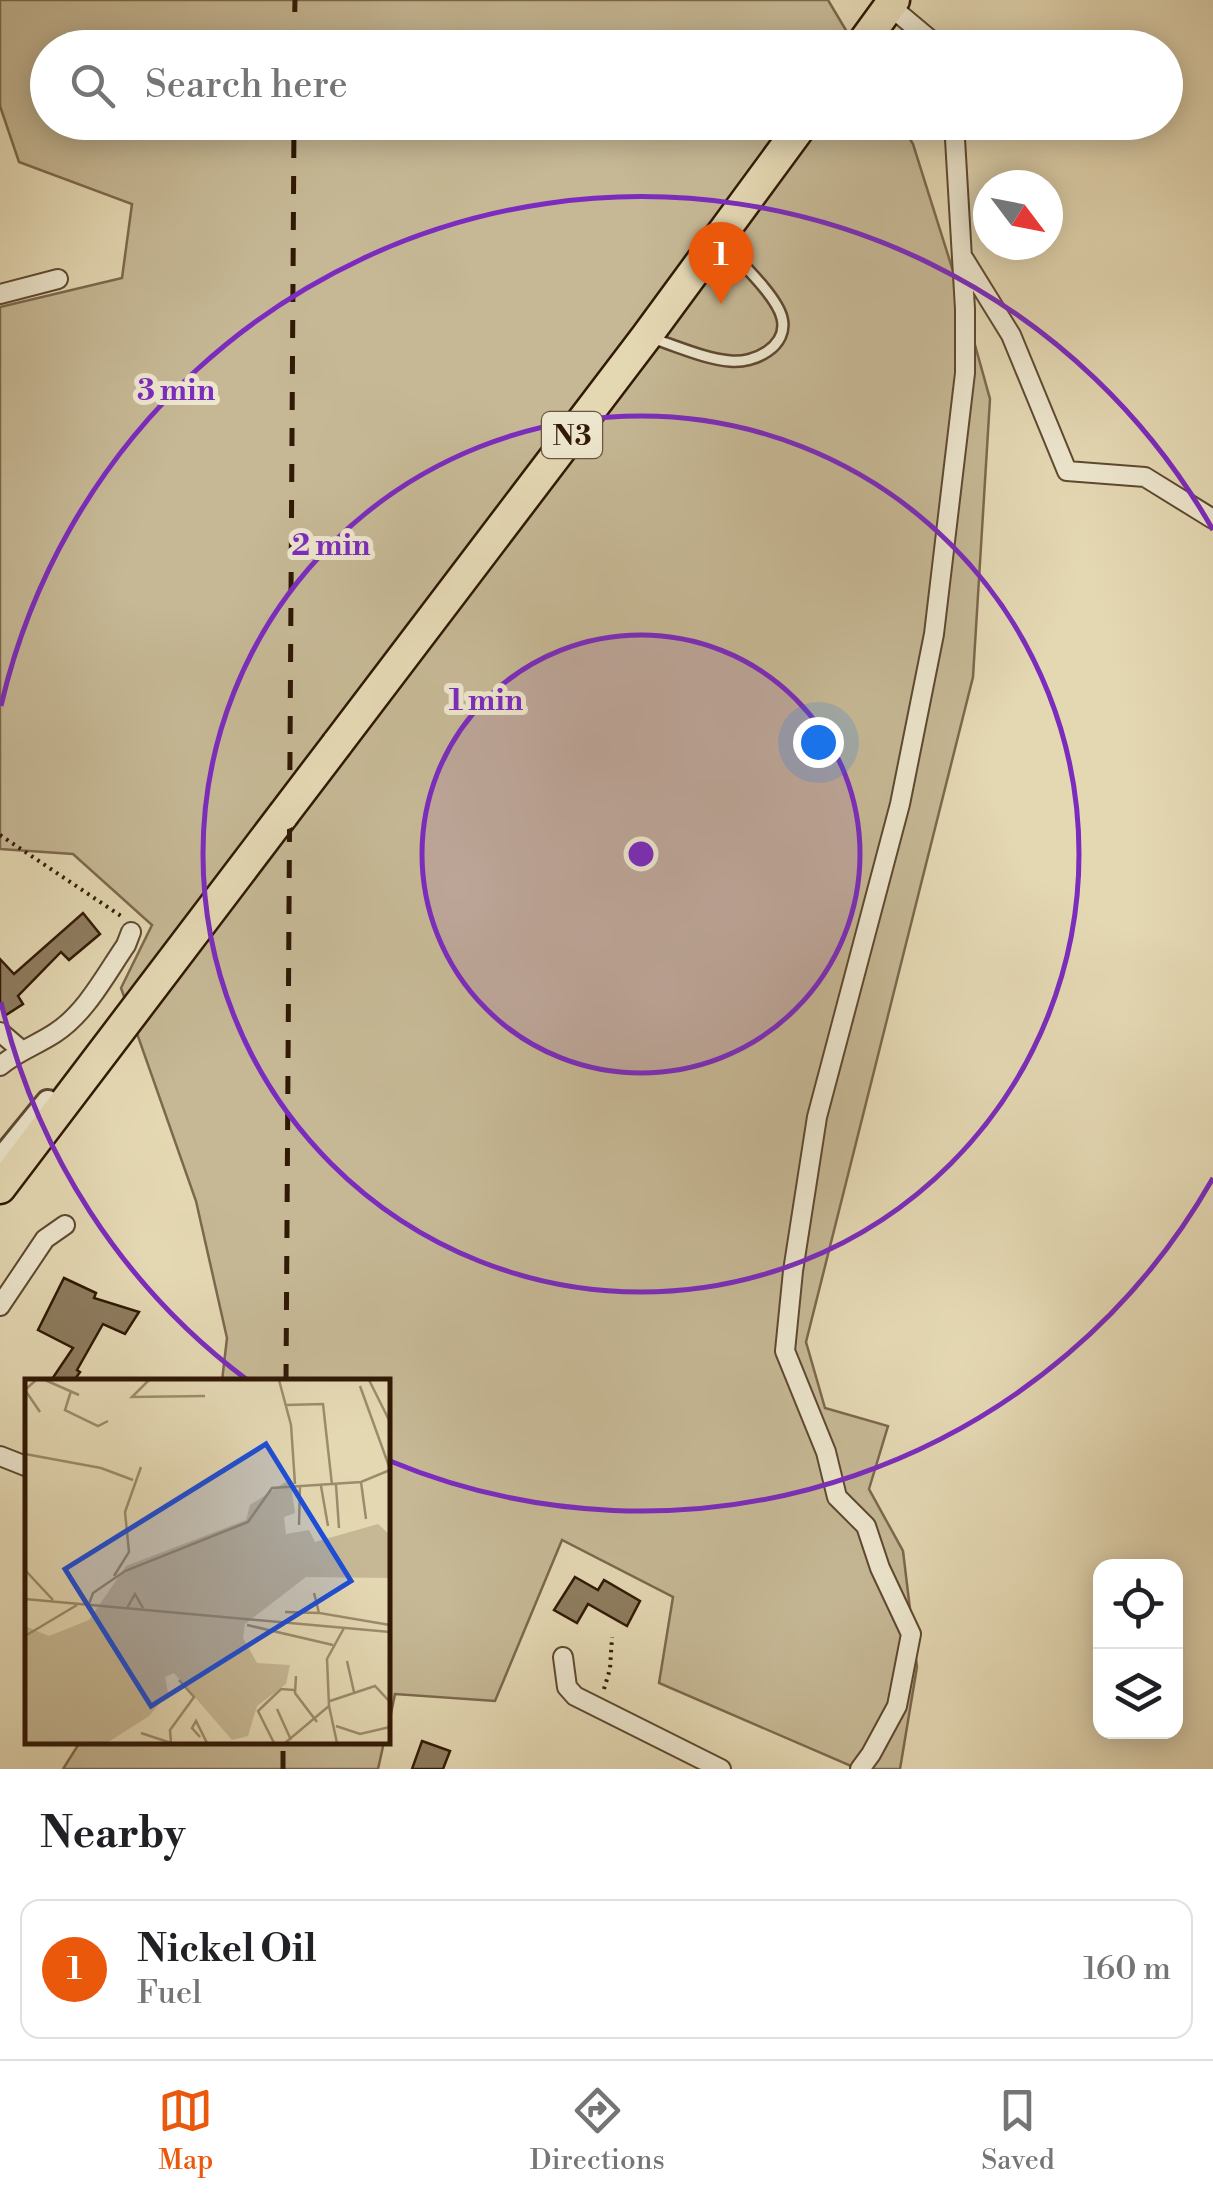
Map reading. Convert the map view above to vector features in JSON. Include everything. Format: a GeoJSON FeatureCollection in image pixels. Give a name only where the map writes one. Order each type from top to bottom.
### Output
{"type":"FeatureCollection","features":[{"type":"Feature","properties":{"kind":"highway"},"geometry":{"type":"LineString","coordinates":[[872,30],[892,3]]}},
{"type":"Feature","properties":{"kind":"highway","name":"N3"},"geometry":{"type":"LineString","coordinates":[[0,1188],[646,337],[791,140]]}},
{"type":"Feature","properties":{"kind":"street"},"geometry":{"type":"LineString","coordinates":[[892,3],[921,30]]}},
{"type":"Feature","properties":{"kind":"street"},"geometry":{"type":"LineString","coordinates":[[860,1769],[897,1706],[911,1634],[880,1568],[866,1526],[837,1496],[826,1452],[785,1351],[817,1116],[900,804],[934,634],[965,374],[955,140]]}},
{"type":"Feature","properties":{"kind":"street"},"geometry":{"type":"LineString","coordinates":[[961,253],[1011,335],[1067,471],[1145,478],[1213,519]]}},
{"type":"Feature","properties":{"kind":"street"},"geometry":{"type":"LineString","coordinates":[[0,294],[58,279]]}},
{"type":"Feature","properties":{"kind":"street"},"geometry":{"type":"LineString","coordinates":[[0,1066],[20,1049],[56,1032],[79,1011],[131,932]]}},
{"type":"Feature","properties":{"kind":"street"},"geometry":{"type":"LineString","coordinates":[[0,1161],[107,1030],[163,972]]}},
{"type":"Feature","properties":{"kind":"street"},"geometry":{"type":"LineString","coordinates":[[0,1032],[20,1049]]}},
{"type":"Feature","properties":{"kind":"street"},"geometry":{"type":"LineString","coordinates":[[0,1306],[45,1240],[65,1225]]}},
{"type":"Feature","properties":{"kind":"street"},"geometry":{"type":"LineString","coordinates":[[0,1456],[25,1466]]}},
{"type":"Feature","properties":{"kind":"street"},"geometry":{"type":"LineString","coordinates":[[563,1658],[567,1686],[575,1696],[721,1769]]}},
{"type":"Feature","properties":{"kind":"lane"},"geometry":{"type":"LineString","coordinates":[[646,337],[732,362],[765,354],[779,340],[783,320],[776,304],[719,238]]}},
{"type":"Feature","properties":{"kind":"path"},"geometry":{"type":"LineString","coordinates":[[0,835],[128,921],[131,932]]}},
{"type":"Feature","properties":{"kind":"path"},"geometry":{"type":"LineString","coordinates":[[599,1708],[610,1670],[612,1637]]}},
{"type":"Feature","properties":{"kind":"shaded area"},"geometry":{"type":"Polygon","coordinates":[[[0,0],[828,0],[846,30],[30,30],[30,140],[911,140],[913,144],[990,399],[973,677],[806,1342],[825,1408],[888,1426],[869,1489],[903,1551],[917,1667],[900,1769],[858,1769],[659,1683],[673,1597],[562,1540],[495,1701],[395,1694],[390,1718],[390,1379],[222,1379],[227,1338],[196,1201],[121,988],[152,925],[73,854],[0,849],[0,307],[122,278],[132,204],[19,162],[0,106],[0,0]]]}},
{"type":"Feature","properties":{"kind":"shaded area"},"geometry":{"type":"Polygon","coordinates":[[[79,1744],[384,1744],[378,1769],[63,1769],[79,1744]]]}},
{"type":"Feature","properties":{"kind":"building"},"geometry":{"type":"Polygon","coordinates":[[[83,913],[100,934],[69,960],[61,952],[18,996],[23,1004],[6,1015],[0,1006],[0,959],[14,974],[83,913]]]}},
{"type":"Feature","properties":{"kind":"building"},"geometry":{"type":"Polygon","coordinates":[[[64,1278],[96,1293],[94,1298],[139,1312],[125,1334],[103,1324],[75,1379],[52,1379],[73,1348],[38,1330],[64,1278]]]}},
{"type":"Feature","properties":{"kind":"building"},"geometry":{"type":"Polygon","coordinates":[[[575,1577],[598,1590],[604,1580],[640,1601],[627,1626],[588,1604],[577,1623],[554,1610],[575,1577]]]}},
{"type":"Feature","properties":{"kind":"building"},"geometry":{"type":"Polygon","coordinates":[[[422,1741],[450,1751],[443,1769],[412,1769],[422,1741]]]}},
{"type":"Feature","properties":{"kind":"railway"},"geometry":{"type":"LineString","coordinates":[[294,30],[295,0]]}},
{"type":"Feature","properties":{"kind":"railway"},"geometry":{"type":"LineString","coordinates":[[286,1379],[294,140]]}},
{"type":"Feature","properties":{"kind":"railway"},"geometry":{"type":"LineString","coordinates":[[283,1744],[283,1769]]}},
{"type":"Feature","properties":{"kind":"place","name":"Nickel Oil"},"geometry":{"type":"Point","coordinates":[721,304]}}]}
